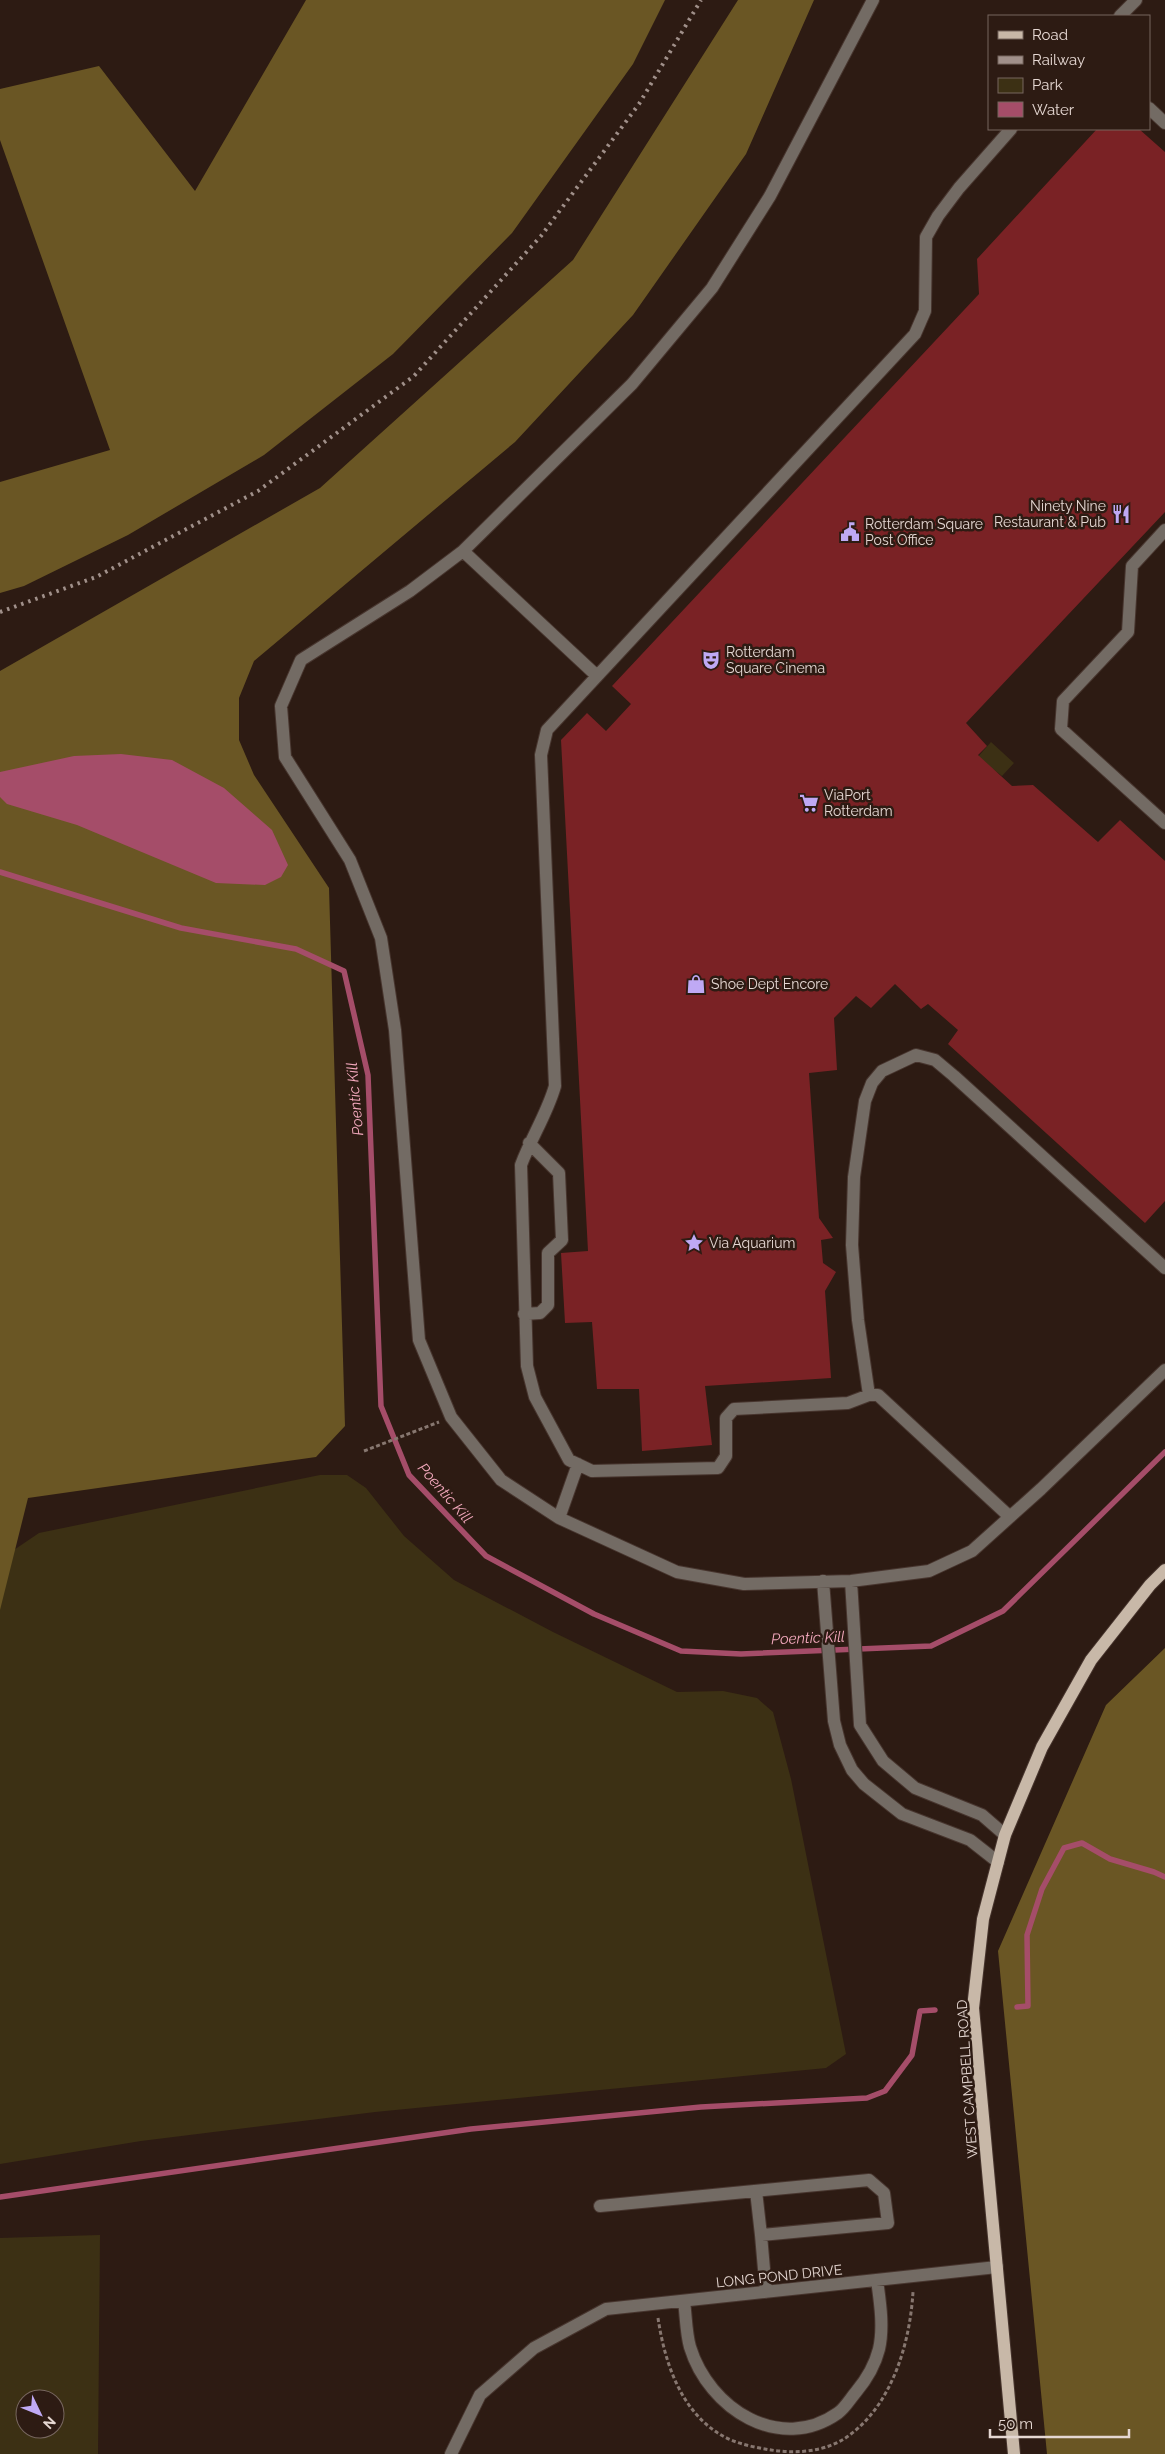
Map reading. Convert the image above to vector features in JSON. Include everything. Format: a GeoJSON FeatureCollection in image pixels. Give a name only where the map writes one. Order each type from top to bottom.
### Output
{"type":"FeatureCollection","features":[{"type":"Feature","properties":{"kind":"main road","name":"WEST CAMPBELL ROAD"},"geometry":{"type":"LineString","coordinates":[[1014,2454],[973,2008],[983,1919],[1005,1835],[1042,1747],[1091,1660],[1150,1585],[1165,1570]]}},
{"type":"Feature","properties":{"kind":"lane"},"geometry":{"type":"LineString","coordinates":[[873,0],[770,196],[712,288],[632,384],[464,551],[410,591],[301,660],[282,706],[284,757],[350,860],[381,938],[395,1030],[419,1340],[451,1418],[501,1480],[560,1518],[677,1572],[744,1584],[852,1581],[930,1570],[972,1551],[1010,1518],[1165,1370]]}},
{"type":"Feature","properties":{"kind":"lane"},"geometry":{"type":"LineString","coordinates":[[1121,15],[1136,0]]}},
{"type":"Feature","properties":{"kind":"lane"},"geometry":{"type":"LineString","coordinates":[[1150,109],[1165,123]]}},
{"type":"Feature","properties":{"kind":"lane"},"geometry":{"type":"LineString","coordinates":[[1010,130],[959,188],[938,216],[926,237],[925,311],[915,334],[547,730],[541,755],[555,1086],[550,1105],[529,1143],[521,1165],[520,1183],[527,1366],[535,1397],[570,1460],[592,1471],[718,1468],[726,1456],[726,1418],[734,1409],[848,1403],[869,1395],[878,1395],[1010,1518]]}},
{"type":"Feature","properties":{"kind":"lane"},"geometry":{"type":"LineString","coordinates":[[1165,530],[1132,566],[1128,632],[1063,701],[1061,729],[1165,823]]}},
{"type":"Feature","properties":{"kind":"lane"},"geometry":{"type":"LineString","coordinates":[[464,551],[597,676]]}},
{"type":"Feature","properties":{"kind":"lane"},"geometry":{"type":"LineString","coordinates":[[869,1395],[858,1320],[853,1254],[854,1177],[865,1101],[872,1083],[882,1071],[895,1063],[916,1054],[935,1060],[1164,1265]]}},
{"type":"Feature","properties":{"kind":"lane"},"geometry":{"type":"LineString","coordinates":[[524,1314],[540,1313],[548,1305],[548,1253],[562,1240],[559,1173],[529,1143]]}},
{"type":"Feature","properties":{"kind":"lane"},"geometry":{"type":"LineString","coordinates":[[560,1518],[578,1464]]}},
{"type":"Feature","properties":{"kind":"lane"},"geometry":{"type":"LineString","coordinates":[[852,1581],[860,1725],[883,1760],[915,1788],[982,1815],[1005,1835]]}},
{"type":"Feature","properties":{"kind":"lane"},"geometry":{"type":"LineString","coordinates":[[823,1582],[834,1721],[840,1744],[852,1770],[864,1784],[902,1814],[970,1840],[998,1862]]}},
{"type":"Feature","properties":{"kind":"lane"},"geometry":{"type":"LineString","coordinates":[[600,2206],[869,2180],[884,2193],[888,2204],[888,2222],[761,2235]]}},
{"type":"Feature","properties":{"kind":"lane"},"geometry":{"type":"LineString","coordinates":[[756,2191],[766,2292]]}},
{"type":"Feature","properties":{"kind":"lane","name":"LONG POND DRIVE"},"geometry":{"type":"LineString","coordinates":[[451,2454],[480,2395],[534,2348],[606,2310],[997,2267]]}},
{"type":"Feature","properties":{"kind":"lane"},"geometry":{"type":"LineString","coordinates":[[684,2301],[690,2347],[709,2386],[738,2414],[778,2430],[813,2427],[840,2412],[866,2379],[879,2348],[882,2315],[877,2280]]}},
{"type":"Feature","properties":{"kind":"path"},"geometry":{"type":"LineString","coordinates":[[364,1451],[433,1424]]}},
{"type":"Feature","properties":{"kind":"path"},"geometry":{"type":"LineString","coordinates":[[657,2313],[667,2360],[676,2383],[700,2418],[713,2430],[732,2440],[780,2452],[806,2453],[836,2444],[851,2434],[866,2420],[881,2399],[905,2348],[911,2320],[913,2292]]}},
{"type":"Feature","properties":{"kind":"green space"},"geometry":{"type":"Polygon","coordinates":[[[991,742],[1014,763],[1002,776],[993,769],[991,772],[976,759],[991,742]]]}},
{"type":"Feature","properties":{"kind":"green space"},"geometry":{"type":"Polygon","coordinates":[[[320,1475],[347,1475],[366,1488],[404,1536],[454,1580],[553,1632],[677,1692],[723,1691],[757,1698],[773,1712],[791,1779],[846,2054],[826,2068],[375,2112],[141,2141],[0,2164],[0,1578],[5,1556],[39,1533],[320,1475]]]}},
{"type":"Feature","properties":{"kind":"green space"},"geometry":{"type":"Polygon","coordinates":[[[100,2235],[98,2454],[0,2454],[0,2238],[100,2235]]]}},
{"type":"Feature","properties":{"kind":"shaded area"},"geometry":{"type":"Polygon","coordinates":[[[306,0],[665,0],[633,64],[512,233],[393,354],[264,455],[128,535],[24,586],[0,593],[0,482],[110,450],[0,140],[0,89],[99,66],[195,191],[306,0]]]}},
{"type":"Feature","properties":{"kind":"shaded area"},"geometry":{"type":"Polygon","coordinates":[[[738,0],[814,0],[746,154],[633,315],[515,442],[254,661],[239,698],[239,740],[254,775],[329,888],[345,1426],[316,1457],[28,1498],[0,1610],[0,671],[320,488],[573,260],[738,0]]]}},
{"type":"Feature","properties":{"kind":"shaded area"},"geometry":{"type":"Polygon","coordinates":[[[1165,1648],[1165,2454],[1047,2454],[998,1951],[1106,1705],[1165,1648]]]}},
{"type":"Feature","properties":{"kind":"water"},"geometry":{"type":"Polygon","coordinates":[[[121,754],[172,760],[224,788],[272,830],[288,865],[281,877],[265,885],[216,883],[77,825],[7,804],[0,797],[0,772],[74,756],[121,754]]]}},
{"type":"Feature","properties":{"kind":"building","name":"ViaPort Rotterdam"},"geometry":{"type":"Polygon","coordinates":[[[1096,130],[1140,130],[1165,152],[1165,512],[966,723],[987,746],[978,755],[1012,786],[1033,785],[1098,842],[1120,820],[1165,861],[1165,1201],[1145,1223],[948,1044],[958,1030],[928,1004],[921,1009],[895,984],[871,1008],[856,996],[834,1018],[837,1070],[809,1073],[819,1218],[833,1238],[821,1240],[823,1263],[836,1272],[825,1291],[831,1378],[705,1386],[712,1445],[642,1451],[639,1389],[597,1389],[592,1322],[565,1323],[561,1253],[588,1251],[561,740],[587,713],[606,731],[631,704],[612,686],[979,294],[977,259],[1096,130]]]}},
{"type":"Feature","properties":{"kind":"waterway","name":"Poentic Kill"},"geometry":{"type":"LineString","coordinates":[[0,872],[181,928],[296,949],[344,971],[368,1075],[381,1406],[409,1475],[486,1556],[594,1614],[681,1651],[741,1654],[931,1646],[1003,1611],[1165,1452]]}},
{"type":"Feature","properties":{"kind":"waterway"},"geometry":{"type":"LineString","coordinates":[[1017,2007],[1028,2006],[1027,1935],[1042,1889],[1064,1848],[1082,1843],[1110,1859],[1165,1877]]}},
{"type":"Feature","properties":{"kind":"waterway"},"geometry":{"type":"LineString","coordinates":[[0,2197],[471,2129],[701,2107],[867,2098],[885,2091],[912,2055],[920,2011],[935,2010]]}},
{"type":"Feature","properties":{"kind":"railway"},"geometry":{"type":"LineString","coordinates":[[0,612],[96,577],[258,491],[414,376],[541,236],[639,104],[701,0]]}},
{"type":"Feature","properties":{"kind":"place","name":"Ninety Nine Restaurant & Pub"},"geometry":{"type":"Point","coordinates":[1121,514]}},
{"type":"Feature","properties":{"kind":"place","name":"Rotterdam Square Post Office"},"geometry":{"type":"Point","coordinates":[850,532]}},
{"type":"Feature","properties":{"kind":"place","name":"Rotterdam Square Cinema"},"geometry":{"type":"Point","coordinates":[711,660]}},
{"type":"Feature","properties":{"kind":"place","name":"ViaPort Rotterdam"},"geometry":{"type":"Point","coordinates":[809,803]}},
{"type":"Feature","properties":{"kind":"place","name":"Shoe Dept Encore"},"geometry":{"type":"Point","coordinates":[696,984]}},
{"type":"Feature","properties":{"kind":"place","name":"Via Aquarium"},"geometry":{"type":"Point","coordinates":[694,1243]}}]}
